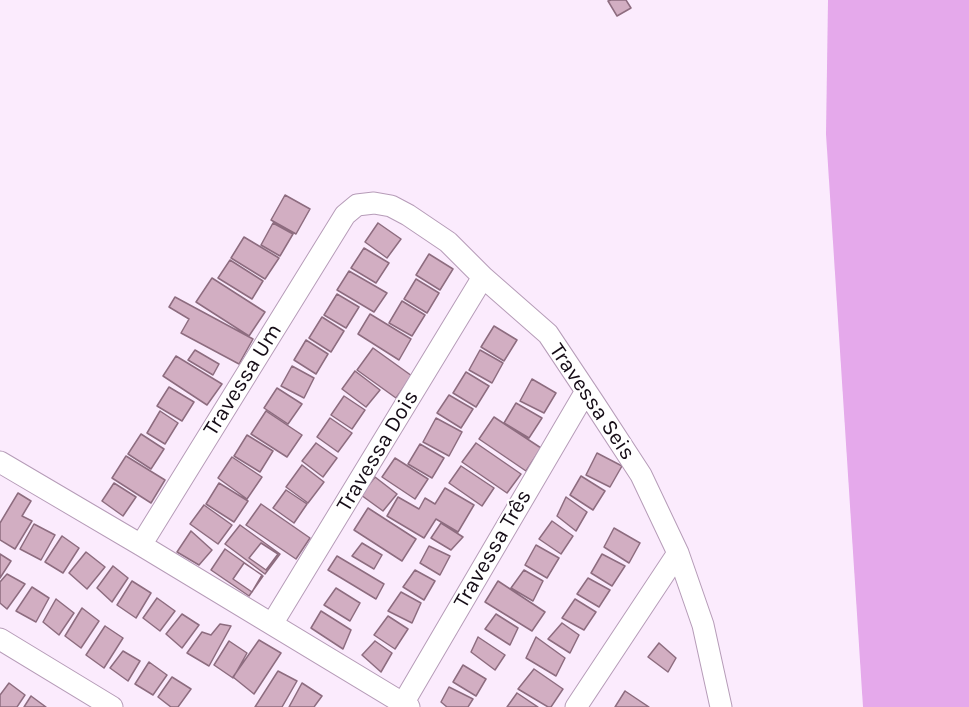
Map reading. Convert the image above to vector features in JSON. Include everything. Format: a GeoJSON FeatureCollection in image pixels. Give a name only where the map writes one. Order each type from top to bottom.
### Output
{"type":"FeatureCollection","features":[{"type":"Feature","properties":{"kind":"street","name":"Travessa Seis"},"geometry":{"type":"LineString","coordinates":[[345,215],[357,205],[374,203],[391,206],[408,215],[448,242],[483,277],[548,334],[641,475],[678,553],[703,624],[721,707]]}},
{"type":"Feature","properties":{"kind":"street","name":"Travessa Um"},"geometry":{"type":"LineString","coordinates":[[141,545],[345,215]]}},
{"type":"Feature","properties":{"kind":"street","name":"Travessa Dois"},"geometry":{"type":"LineString","coordinates":[[272,624],[483,277]]}},
{"type":"Feature","properties":{"kind":"street","name":"Travessa Três"},"geometry":{"type":"LineString","coordinates":[[404,706],[586,391]]}},
{"type":"Feature","properties":{"kind":"street"},"geometry":{"type":"LineString","coordinates":[[0,462],[272,624],[404,706]]}},
{"type":"Feature","properties":{"kind":"street"},"geometry":{"type":"LineString","coordinates":[[576,707],[678,553]]}},
{"type":"Feature","properties":{"kind":"street"},"geometry":{"type":"LineString","coordinates":[[0,639],[112,707]]}},
{"type":"Feature","properties":{"kind":"shaded area"},"geometry":{"type":"Polygon","coordinates":[[[828,0],[969,0],[969,707],[863,707],[826,134],[828,0]]]}},
{"type":"Feature","properties":{"kind":"building"},"geometry":{"type":"Polygon","coordinates":[[[626,0],[631,8],[617,16],[608,1],[626,0]]]}},
{"type":"Feature","properties":{"kind":"building"},"geometry":{"type":"Polygon","coordinates":[[[285,195],[310,209],[296,234],[271,220],[285,195]]]}},
{"type":"Feature","properties":{"kind":"building"},"geometry":{"type":"Polygon","coordinates":[[[273,223],[293,234],[280,256],[261,245],[273,223]]]}},
{"type":"Feature","properties":{"kind":"building"},"geometry":{"type":"Polygon","coordinates":[[[378,223],[401,239],[387,258],[365,242],[378,223]]]}},
{"type":"Feature","properties":{"kind":"building"},"geometry":{"type":"Polygon","coordinates":[[[244,237],[279,258],[265,279],[231,258],[244,237]]]}},
{"type":"Feature","properties":{"kind":"building"},"geometry":{"type":"Polygon","coordinates":[[[364,248],[389,263],[376,283],[351,268],[364,248]]]}},
{"type":"Feature","properties":{"kind":"building"},"geometry":{"type":"Polygon","coordinates":[[[429,254],[453,269],[440,290],[416,275],[429,254]]]}},
{"type":"Feature","properties":{"kind":"building"},"geometry":{"type":"Polygon","coordinates":[[[230,260],[263,281],[252,299],[218,278],[230,260]]]}},
{"type":"Feature","properties":{"kind":"building"},"geometry":{"type":"Polygon","coordinates":[[[349,271],[387,293],[374,312],[337,290],[349,271]]]}},
{"type":"Feature","properties":{"kind":"building"},"geometry":{"type":"Polygon","coordinates":[[[212,278],[265,312],[249,336],[196,302],[212,278]]]}},
{"type":"Feature","properties":{"kind":"building"},"geometry":{"type":"Polygon","coordinates":[[[416,279],[439,293],[427,313],[404,299],[416,279]]]}},
{"type":"Feature","properties":{"kind":"building"},"geometry":{"type":"Polygon","coordinates":[[[337,294],[359,307],[346,328],[324,315],[337,294]]]}},
{"type":"Feature","properties":{"kind":"building"},"geometry":{"type":"Polygon","coordinates":[[[175,297],[253,339],[239,364],[181,333],[189,319],[169,307],[175,297]]]}},
{"type":"Feature","properties":{"kind":"building"},"geometry":{"type":"Polygon","coordinates":[[[402,301],[425,315],[412,336],[389,323],[402,301]]]}},
{"type":"Feature","properties":{"kind":"building"},"geometry":{"type":"Polygon","coordinates":[[[370,314],[411,339],[399,360],[358,334],[370,314]]]}},
{"type":"Feature","properties":{"kind":"building"},"geometry":{"type":"Polygon","coordinates":[[[322,317],[344,331],[331,352],[309,338],[322,317]]]}},
{"type":"Feature","properties":{"kind":"building"},"geometry":{"type":"Polygon","coordinates":[[[494,326],[517,340],[504,361],[481,347],[494,326]]]}},
{"type":"Feature","properties":{"kind":"building"},"geometry":{"type":"Polygon","coordinates":[[[306,340],[328,354],[316,374],[294,360],[306,340]]]}},
{"type":"Feature","properties":{"kind":"building"},"geometry":{"type":"Polygon","coordinates":[[[373,348],[412,376],[396,398],[357,370],[373,348]]]}},
{"type":"Feature","properties":{"kind":"building"},"geometry":{"type":"Polygon","coordinates":[[[195,350],[219,364],[213,375],[188,360],[195,350]]]}},
{"type":"Feature","properties":{"kind":"building"},"geometry":{"type":"Polygon","coordinates":[[[480,350],[503,363],[492,383],[469,370],[480,350]]]}},
{"type":"Feature","properties":{"kind":"building"},"geometry":{"type":"Polygon","coordinates":[[[176,356],[222,384],[207,405],[163,376],[176,356]]]}},
{"type":"Feature","properties":{"kind":"building"},"geometry":{"type":"Polygon","coordinates":[[[292,366],[314,378],[304,398],[281,386],[292,366]]]}},
{"type":"Feature","properties":{"kind":"building"},"geometry":{"type":"Polygon","coordinates":[[[355,371],[380,390],[366,407],[342,389],[355,371]]]}},
{"type":"Feature","properties":{"kind":"building"},"geometry":{"type":"Polygon","coordinates":[[[466,372],[489,386],[476,407],[453,393],[466,372]]]}},
{"type":"Feature","properties":{"kind":"building"},"geometry":{"type":"Polygon","coordinates":[[[532,379],[556,393],[544,413],[520,401],[532,379]]]}},
{"type":"Feature","properties":{"kind":"building"},"geometry":{"type":"Polygon","coordinates":[[[169,387],[194,402],[182,421],[157,406],[169,387]]]}},
{"type":"Feature","properties":{"kind":"building"},"geometry":{"type":"Polygon","coordinates":[[[277,388],[302,404],[288,424],[264,408],[277,388]]]}},
{"type":"Feature","properties":{"kind":"building"},"geometry":{"type":"Polygon","coordinates":[[[449,395],[473,409],[461,428],[437,413],[449,395]]]}},
{"type":"Feature","properties":{"kind":"building"},"geometry":{"type":"Polygon","coordinates":[[[344,396],[365,410],[352,429],[331,415],[344,396]]]}},
{"type":"Feature","properties":{"kind":"building"},"geometry":{"type":"Polygon","coordinates":[[[516,403],[542,418],[529,438],[504,423],[516,403]]]}},
{"type":"Feature","properties":{"kind":"building"},"geometry":{"type":"Polygon","coordinates":[[[160,411],[178,423],[165,444],[147,433],[160,411]]]}},
{"type":"Feature","properties":{"kind":"building"},"geometry":{"type":"Polygon","coordinates":[[[266,411],[302,435],[287,457],[251,434],[266,411]]]}},
{"type":"Feature","properties":{"kind":"building"},"geometry":{"type":"Polygon","coordinates":[[[494,417],[541,448],[526,471],[479,439],[494,417]]]}},
{"type":"Feature","properties":{"kind":"building"},"geometry":{"type":"Polygon","coordinates":[[[330,418],[352,433],[338,452],[317,437],[330,418]]]}},
{"type":"Feature","properties":{"kind":"building"},"geometry":{"type":"Polygon","coordinates":[[[436,418],[462,432],[449,456],[423,442],[436,418]]]}},
{"type":"Feature","properties":{"kind":"building"},"geometry":{"type":"Polygon","coordinates":[[[141,434],[164,449],[151,469],[128,454],[141,434]]]}},
{"type":"Feature","properties":{"kind":"building"},"geometry":{"type":"Polygon","coordinates":[[[247,435],[273,451],[260,472],[234,456],[247,435]]]}},
{"type":"Feature","properties":{"kind":"building"},"geometry":{"type":"Polygon","coordinates":[[[316,443],[337,458],[323,477],[302,461],[316,443]]]}},
{"type":"Feature","properties":{"kind":"building"},"geometry":{"type":"Polygon","coordinates":[[[476,443],[521,474],[507,493],[462,462],[476,443]]]}},
{"type":"Feature","properties":{"kind":"building"},"geometry":{"type":"Polygon","coordinates":[[[420,444],[444,458],[432,478],[408,464],[420,444]]]}},
{"type":"Feature","properties":{"kind":"building"},"geometry":{"type":"Polygon","coordinates":[[[597,453],[622,466],[610,487],[586,475],[597,453]]]}},
{"type":"Feature","properties":{"kind":"building"},"geometry":{"type":"Polygon","coordinates":[[[126,456],[165,480],[151,503],[112,478],[126,456]]]}},
{"type":"Feature","properties":{"kind":"building"},"geometry":{"type":"Polygon","coordinates":[[[232,457],[262,477],[247,499],[218,478],[232,457]]]}},
{"type":"Feature","properties":{"kind":"building"},"geometry":{"type":"Polygon","coordinates":[[[395,458],[428,479],[415,499],[382,477],[395,458]]]}},
{"type":"Feature","properties":{"kind":"building"},"geometry":{"type":"Polygon","coordinates":[[[302,465],[324,482],[308,503],[286,487],[302,465]]]}},
{"type":"Feature","properties":{"kind":"building"},"geometry":{"type":"Polygon","coordinates":[[[461,466],[494,488],[482,506],[449,483],[461,466]]]}},
{"type":"Feature","properties":{"kind":"building"},"geometry":{"type":"Polygon","coordinates":[[[581,476],[605,491],[593,510],[570,495],[581,476]]]}},
{"type":"Feature","properties":{"kind":"building"},"geometry":{"type":"Polygon","coordinates":[[[375,477],[397,494],[383,511],[361,495],[375,477]]]}},
{"type":"Feature","properties":{"kind":"building"},"geometry":{"type":"Polygon","coordinates":[[[114,483],[136,497],[123,516],[102,501],[114,483]]]}},
{"type":"Feature","properties":{"kind":"building"},"geometry":{"type":"Polygon","coordinates":[[[219,483],[248,501],[234,522],[206,504],[219,483]]]}},
{"type":"Feature","properties":{"kind":"building"},"geometry":{"type":"Polygon","coordinates":[[[445,488],[474,505],[458,532],[436,519],[424,538],[387,516],[398,497],[419,509],[425,498],[435,504],[445,488]]]}},
{"type":"Feature","properties":{"kind":"building"},"geometry":{"type":"Polygon","coordinates":[[[286,490],[307,504],[294,523],[273,508],[286,490]]]}},
{"type":"Feature","properties":{"kind":"building"},"geometry":{"type":"Polygon","coordinates":[[[18,493],[31,501],[22,516],[32,521],[15,549],[0,540],[0,523],[18,493]]]}},
{"type":"Feature","properties":{"kind":"building"},"geometry":{"type":"Polygon","coordinates":[[[566,497],[587,512],[576,531],[557,516],[566,497]]]}},
{"type":"Feature","properties":{"kind":"building"},"geometry":{"type":"Polygon","coordinates":[[[261,504],[310,538],[296,559],[246,525],[261,504]]]}},
{"type":"Feature","properties":{"kind":"building"},"geometry":{"type":"Polygon","coordinates":[[[204,505],[232,525],[218,544],[190,524],[204,505]]]}},
{"type":"Feature","properties":{"kind":"building"},"geometry":{"type":"Polygon","coordinates":[[[368,508],[416,539],[402,561],[354,530],[368,508]]]}},
{"type":"Feature","properties":{"kind":"building"},"geometry":{"type":"Polygon","coordinates":[[[552,521],[573,536],[561,554],[539,539],[552,521]]]}},
{"type":"Feature","properties":{"kind":"building"},"geometry":{"type":"Polygon","coordinates":[[[441,523],[463,537],[451,550],[431,538],[441,523]]]}},
{"type":"Feature","properties":{"kind":"building"},"geometry":{"type":"Polygon","coordinates":[[[34,524],[55,535],[41,560],[20,549],[34,524]]]}},
{"type":"Feature","properties":{"kind":"building"},"geometry":{"type":"Polygon","coordinates":[[[240,525],[280,554],[265,574],[225,544],[240,525]]]}},
{"type":"Feature","properties":{"kind":"building"},"geometry":{"type":"Polygon","coordinates":[[[614,528],[640,543],[629,563],[604,547],[614,528]]]}},
{"type":"Feature","properties":{"kind":"building"},"geometry":{"type":"Polygon","coordinates":[[[191,531],[212,550],[199,565],[177,552],[191,531]]]}},
{"type":"Feature","properties":{"kind":"building"},"geometry":{"type":"Polygon","coordinates":[[[62,536],[79,548],[63,573],[45,562],[62,536]]]}},
{"type":"Feature","properties":{"kind":"building"},"geometry":{"type":"Polygon","coordinates":[[[261,543],[278,554],[266,570],[249,558],[261,543]]]}},
{"type":"Feature","properties":{"kind":"building"},"geometry":{"type":"Polygon","coordinates":[[[362,543],[382,555],[374,569],[352,556],[362,543]]]}},
{"type":"Feature","properties":{"kind":"building"},"geometry":{"type":"Polygon","coordinates":[[[536,545],[559,558],[547,578],[525,565],[536,545]]]}},
{"type":"Feature","properties":{"kind":"building"},"geometry":{"type":"Polygon","coordinates":[[[429,546],[450,556],[440,575],[420,563],[429,546]]]}},
{"type":"Feature","properties":{"kind":"building"},"geometry":{"type":"Polygon","coordinates":[[[225,549],[263,576],[249,596],[211,570],[225,549]]]}},
{"type":"Feature","properties":{"kind":"building"},"geometry":{"type":"Polygon","coordinates":[[[86,552],[105,567],[87,589],[69,573],[86,552]]]}},
{"type":"Feature","properties":{"kind":"building"},"geometry":{"type":"Polygon","coordinates":[[[0,554],[11,561],[0,578],[0,554]]]}},
{"type":"Feature","properties":{"kind":"building"},"geometry":{"type":"Polygon","coordinates":[[[602,554],[625,566],[612,586],[591,573],[602,554]]]}},
{"type":"Feature","properties":{"kind":"building"},"geometry":{"type":"Polygon","coordinates":[[[337,556],[384,584],[376,599],[328,570],[337,556]]]}},
{"type":"Feature","properties":{"kind":"building"},"geometry":{"type":"Polygon","coordinates":[[[244,563],[262,575],[252,592],[233,579],[244,563]]]}},
{"type":"Feature","properties":{"kind":"building"},"geometry":{"type":"Polygon","coordinates":[[[113,566],[128,578],[112,602],[97,588],[113,566]]]}},
{"type":"Feature","properties":{"kind":"building"},"geometry":{"type":"Polygon","coordinates":[[[415,570],[435,581],[424,600],[403,587],[415,570]]]}},
{"type":"Feature","properties":{"kind":"building"},"geometry":{"type":"Polygon","coordinates":[[[524,570],[543,581],[533,601],[511,588],[524,570]]]}},
{"type":"Feature","properties":{"kind":"building"},"geometry":{"type":"Polygon","coordinates":[[[7,574],[25,584],[7,609],[0,603],[0,582],[7,574]]]}},
{"type":"Feature","properties":{"kind":"building"},"geometry":{"type":"Polygon","coordinates":[[[588,578],[610,590],[599,607],[577,594],[588,578]]]}},
{"type":"Feature","properties":{"kind":"building"},"geometry":{"type":"Polygon","coordinates":[[[132,581],[151,593],[136,618],[117,605],[132,581]]]}},
{"type":"Feature","properties":{"kind":"building"},"geometry":{"type":"Polygon","coordinates":[[[498,581],[545,612],[532,631],[485,602],[498,581]]]}},
{"type":"Feature","properties":{"kind":"building"},"geometry":{"type":"Polygon","coordinates":[[[32,587],[49,598],[36,622],[16,611],[32,587]]]}},
{"type":"Feature","properties":{"kind":"building"},"geometry":{"type":"Polygon","coordinates":[[[336,588],[360,603],[350,621],[324,605],[336,588]]]}},
{"type":"Feature","properties":{"kind":"building"},"geometry":{"type":"Polygon","coordinates":[[[401,592],[421,603],[412,623],[388,611],[401,592]]]}},
{"type":"Feature","properties":{"kind":"building"},"geometry":{"type":"Polygon","coordinates":[[[157,598],[175,611],[160,631],[143,618],[157,598]]]}},
{"type":"Feature","properties":{"kind":"building"},"geometry":{"type":"Polygon","coordinates":[[[56,599],[74,613],[59,635],[43,622],[56,599]]]}},
{"type":"Feature","properties":{"kind":"building"},"geometry":{"type":"Polygon","coordinates":[[[575,599],[596,612],[584,630],[562,618],[575,599]]]}},
{"type":"Feature","properties":{"kind":"building"},"geometry":{"type":"Polygon","coordinates":[[[82,608],[99,621],[81,648],[65,636],[82,608]]]}},
{"type":"Feature","properties":{"kind":"building"},"geometry":{"type":"Polygon","coordinates":[[[321,611],[351,630],[343,649],[311,628],[321,611]]]}},
{"type":"Feature","properties":{"kind":"building"},"geometry":{"type":"Polygon","coordinates":[[[182,614],[199,625],[182,648],[166,634],[182,614]]]}},
{"type":"Feature","properties":{"kind":"building"},"geometry":{"type":"Polygon","coordinates":[[[496,614],[518,628],[510,645],[485,629],[496,614]]]}},
{"type":"Feature","properties":{"kind":"building"},"geometry":{"type":"Polygon","coordinates":[[[388,616],[408,629],[395,649],[374,635],[388,616]]]}},
{"type":"Feature","properties":{"kind":"building"},"geometry":{"type":"Polygon","coordinates":[[[562,623],[579,635],[570,653],[548,639],[562,623]]]}},
{"type":"Feature","properties":{"kind":"building"},"geometry":{"type":"Polygon","coordinates":[[[220,624],[231,626],[209,666],[187,653],[202,632],[211,635],[220,624]]]}},
{"type":"Feature","properties":{"kind":"building"},"geometry":{"type":"Polygon","coordinates":[[[105,626],[123,638],[104,668],[86,655],[105,626]]]}},
{"type":"Feature","properties":{"kind":"building"},"geometry":{"type":"Polygon","coordinates":[[[478,637],[505,655],[495,670],[471,652],[478,637]]]}},
{"type":"Feature","properties":{"kind":"building"},"geometry":{"type":"Polygon","coordinates":[[[536,637],[565,658],[556,676],[526,658],[536,637]]]}},
{"type":"Feature","properties":{"kind":"building"},"geometry":{"type":"Polygon","coordinates":[[[259,640],[281,653],[254,694],[233,677],[259,640]]]}},
{"type":"Feature","properties":{"kind":"building"},"geometry":{"type":"Polygon","coordinates":[[[229,641],[247,653],[233,678],[214,665],[229,641]]]}},
{"type":"Feature","properties":{"kind":"building"},"geometry":{"type":"Polygon","coordinates":[[[375,641],[392,653],[381,672],[362,655],[375,641]]]}},
{"type":"Feature","properties":{"kind":"building"},"geometry":{"type":"Polygon","coordinates":[[[659,643],[676,658],[668,672],[648,657],[659,643]]]}},
{"type":"Feature","properties":{"kind":"building"},"geometry":{"type":"Polygon","coordinates":[[[123,651],[140,661],[128,681],[110,668],[123,651]]]}},
{"type":"Feature","properties":{"kind":"building"},"geometry":{"type":"Polygon","coordinates":[[[149,662],[167,675],[153,695],[135,684],[149,662]]]}},
{"type":"Feature","properties":{"kind":"building"},"geometry":{"type":"Polygon","coordinates":[[[463,665],[486,679],[476,696],[453,682],[463,665]]]}},
{"type":"Feature","properties":{"kind":"building"},"geometry":{"type":"Polygon","coordinates":[[[534,669],[563,689],[551,707],[518,689],[534,669]]]}},
{"type":"Feature","properties":{"kind":"building"},"geometry":{"type":"Polygon","coordinates":[[[278,671],[297,681],[282,707],[255,707],[278,671]]]}},
{"type":"Feature","properties":{"kind":"building"},"geometry":{"type":"Polygon","coordinates":[[[172,677],[191,689],[178,707],[171,707],[158,697],[172,677]]]}},
{"type":"Feature","properties":{"kind":"building"},"geometry":{"type":"Polygon","coordinates":[[[9,683],[25,695],[17,707],[0,707],[0,695],[9,683]]]}},
{"type":"Feature","properties":{"kind":"building"},"geometry":{"type":"Polygon","coordinates":[[[302,683],[322,696],[314,707],[289,707],[302,683]]]}},
{"type":"Feature","properties":{"kind":"building"},"geometry":{"type":"Polygon","coordinates":[[[449,687],[473,699],[468,707],[447,707],[441,702],[449,687]]]}},
{"type":"Feature","properties":{"kind":"building"},"geometry":{"type":"Polygon","coordinates":[[[625,691],[649,707],[615,707],[625,691]]]}},
{"type":"Feature","properties":{"kind":"building"},"geometry":{"type":"Polygon","coordinates":[[[517,693],[538,707],[507,707],[517,693]]]}},
{"type":"Feature","properties":{"kind":"building"},"geometry":{"type":"Polygon","coordinates":[[[31,696],[46,707],[24,707],[31,696]]]}}]}
